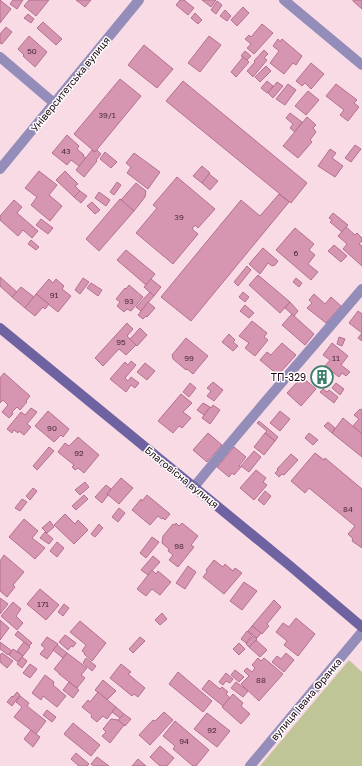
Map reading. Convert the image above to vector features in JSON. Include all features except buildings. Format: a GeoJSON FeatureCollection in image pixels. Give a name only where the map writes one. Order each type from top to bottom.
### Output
{"type":"FeatureCollection","features":[{"type":"Feature","properties":{"kind":"main road","name":"Благовісна вулиця"},"geometry":{"type":"LineString","coordinates":[[0,328],[289,565],[362,627]]}},
{"type":"Feature","properties":{"kind":"street","name":"Університетська вулиця"},"geometry":{"type":"LineString","coordinates":[[0,169],[139,0]]}},
{"type":"Feature","properties":{"kind":"street"},"geometry":{"type":"LineString","coordinates":[[284,0],[362,65]]}},
{"type":"Feature","properties":{"kind":"street"},"geometry":{"type":"LineString","coordinates":[[0,57],[54,103]]}},
{"type":"Feature","properties":{"kind":"street"},"geometry":{"type":"LineString","coordinates":[[194,487],[272,393],[362,289]]}},
{"type":"Feature","properties":{"kind":"street","name":"вулиця Івана Франка"},"geometry":{"type":"LineString","coordinates":[[250,766],[362,632]]}},
{"type":"Feature","properties":{"kind":"green space"},"geometry":{"type":"Polygon","coordinates":[[[349,660],[362,672],[362,766],[260,766],[349,660]]]}},
{"type":"Feature","properties":{"kind":"place","name":"ТП-329"},"geometry":{"type":"Point","coordinates":[322,377]}}]}
